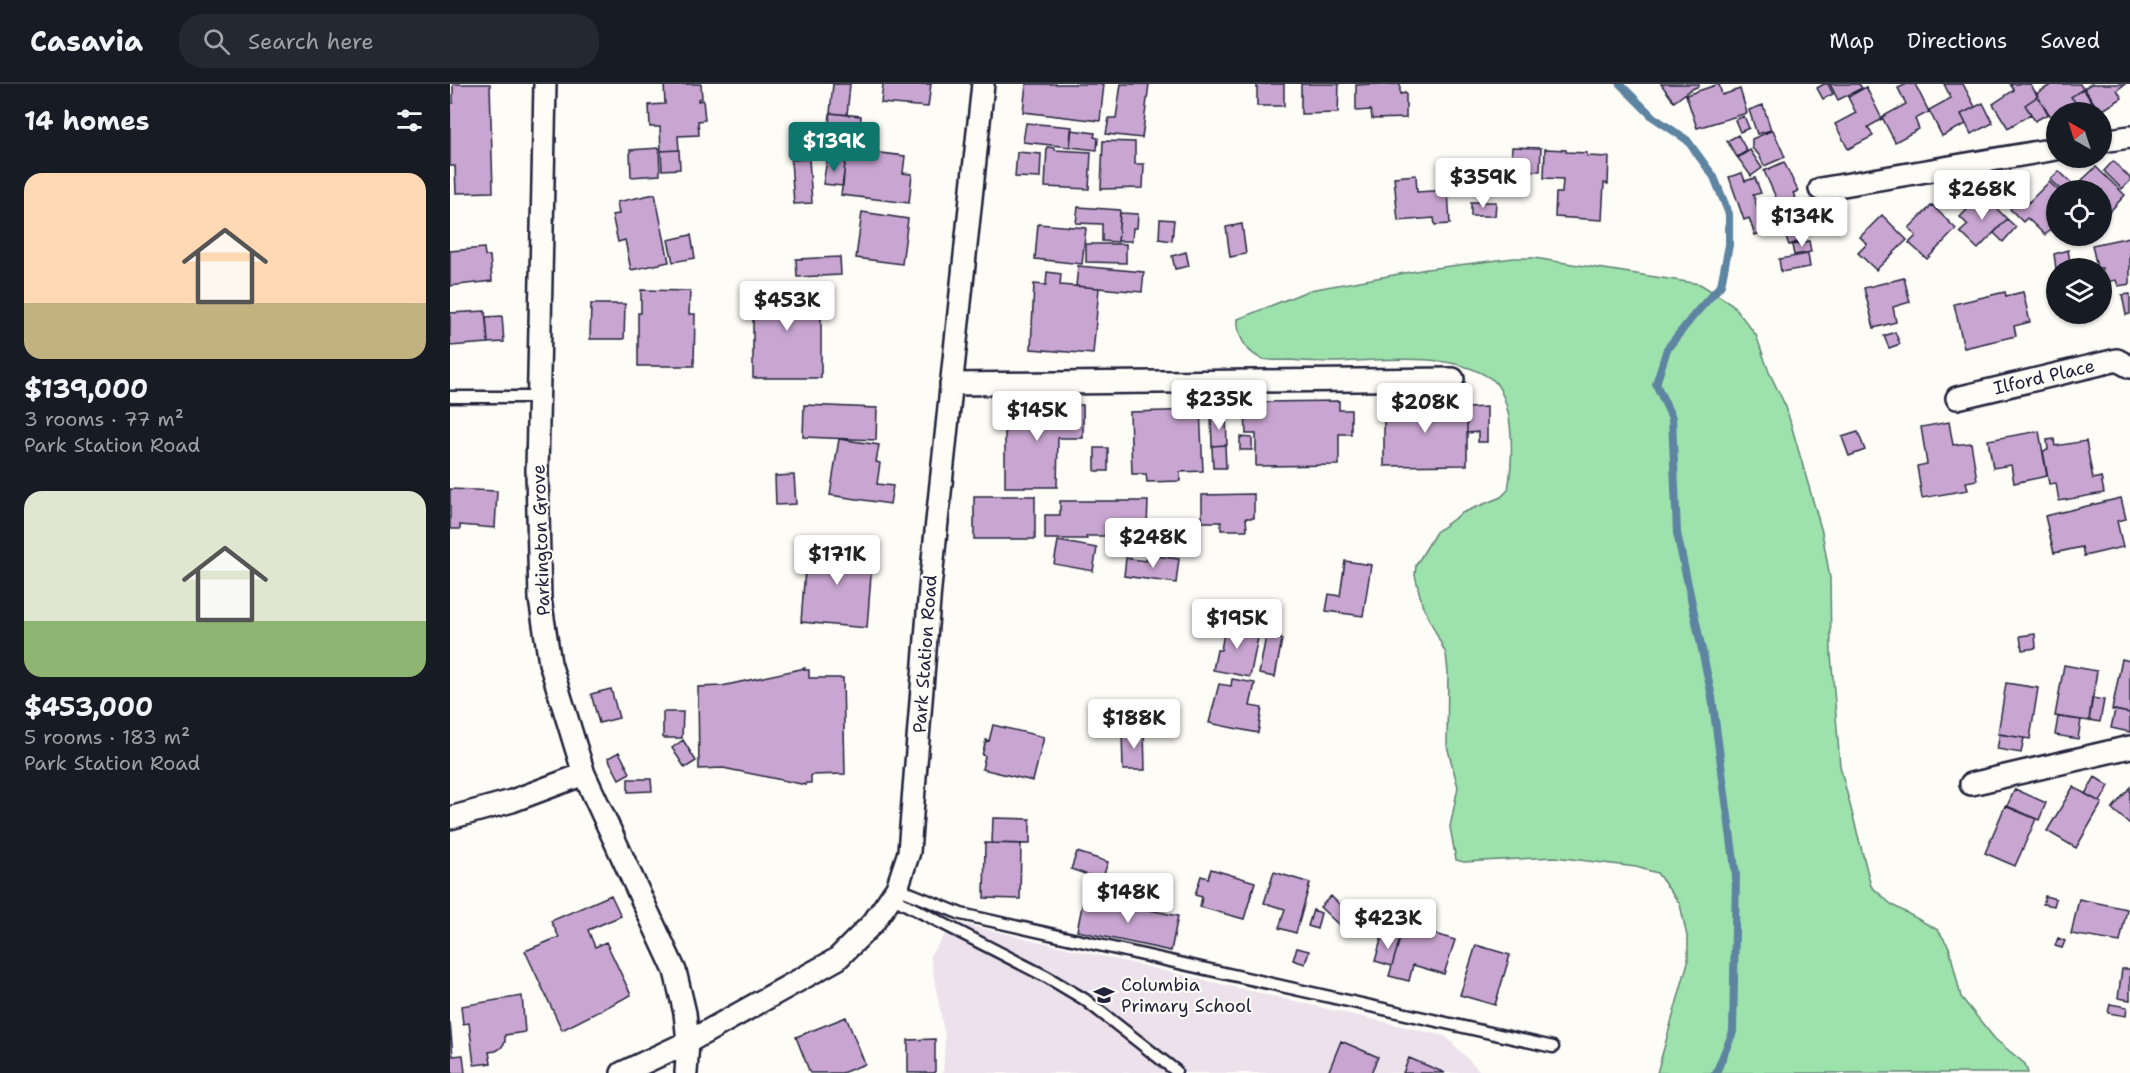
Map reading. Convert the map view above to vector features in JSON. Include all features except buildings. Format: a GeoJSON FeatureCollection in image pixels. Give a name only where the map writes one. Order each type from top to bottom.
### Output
{"type":"FeatureCollection","features":[{"type":"Feature","properties":{"kind":"street","name":"Parkington Grove"},"geometry":{"type":"LineString","coordinates":[[545,84],[537,471],[540,599],[550,663],[584,774],[675,971],[681,993],[688,1042],[686,1073]]}},
{"type":"Feature","properties":{"kind":"street","name":"Park Station Road"},"geometry":{"type":"LineString","coordinates":[[622,1073],[688,1042],[837,959],[873,924],[894,893],[909,852],[930,588],[983,84]]}},
{"type":"Feature","properties":{"kind":"street"},"geometry":{"type":"LineString","coordinates":[[2112,140],[2130,137]]}},
{"type":"Feature","properties":{"kind":"street"},"geometry":{"type":"LineString","coordinates":[[1820,189],[2046,151]]}},
{"type":"Feature","properties":{"kind":"street","name":"Ilford Place"},"geometry":{"type":"LineString","coordinates":[[1957,398],[2117,360],[2130,367]]}},
{"type":"Feature","properties":{"kind":"street"},"geometry":{"type":"LineString","coordinates":[[951,384],[1453,379]]}},
{"type":"Feature","properties":{"kind":"street"},"geometry":{"type":"LineString","coordinates":[[1971,784],[2130,747]]}},
{"type":"Feature","properties":{"kind":"street"},"geometry":{"type":"LineString","coordinates":[[450,818],[512,801],[584,774]]}},
{"type":"Feature","properties":{"kind":"lane"},"geometry":{"type":"LineString","coordinates":[[450,397],[539,397]]}},
{"type":"Feature","properties":{"kind":"lane"},"geometry":{"type":"LineString","coordinates":[[894,893],[962,914],[1553,1047]]}},
{"type":"Feature","properties":{"kind":"lane"},"geometry":{"type":"LineString","coordinates":[[894,893],[1047,976],[1084,999],[1176,1071]]}},
{"type":"Feature","properties":{"kind":"shaded area","name":"Columbia Primary School"},"geometry":{"type":"Polygon","coordinates":[[[955,922],[1445,1036],[1482,1073],[943,1073],[945,1038],[930,955],[955,922]]]}},
{"type":"Feature","properties":{"kind":"green space"},"geometry":{"type":"Polygon","coordinates":[[[1514,258],[1534,258],[1700,284],[1732,304],[1756,335],[1769,372],[1786,407],[1822,532],[1830,578],[1831,654],[1840,766],[1871,886],[1892,905],[1938,930],[1949,947],[1961,997],[1995,1039],[2025,1064],[2028,1073],[1657,1073],[1688,962],[1688,941],[1680,904],[1657,873],[1636,867],[1555,857],[1464,862],[1456,860],[1450,827],[1458,787],[1447,746],[1446,654],[1422,604],[1415,575],[1416,565],[1436,532],[1462,513],[1501,497],[1508,490],[1511,435],[1507,406],[1496,383],[1489,377],[1449,363],[1410,359],[1331,362],[1261,359],[1253,354],[1242,341],[1238,319],[1310,290],[1427,269],[1514,258]]]}},
{"type":"Feature","properties":{"kind":"waterway"},"geometry":{"type":"LineString","coordinates":[[1620,84],[1653,117],[1687,140],[1714,177],[1729,214],[1729,245],[1721,285],[1667,349],[1656,384],[1672,418],[1677,533],[1712,697],[1736,876],[1733,1032],[1716,1073]]}},
{"type":"Feature","properties":{"kind":"place","name":"Columbia Primary School"},"geometry":{"type":"Point","coordinates":[1104,995]}}]}
